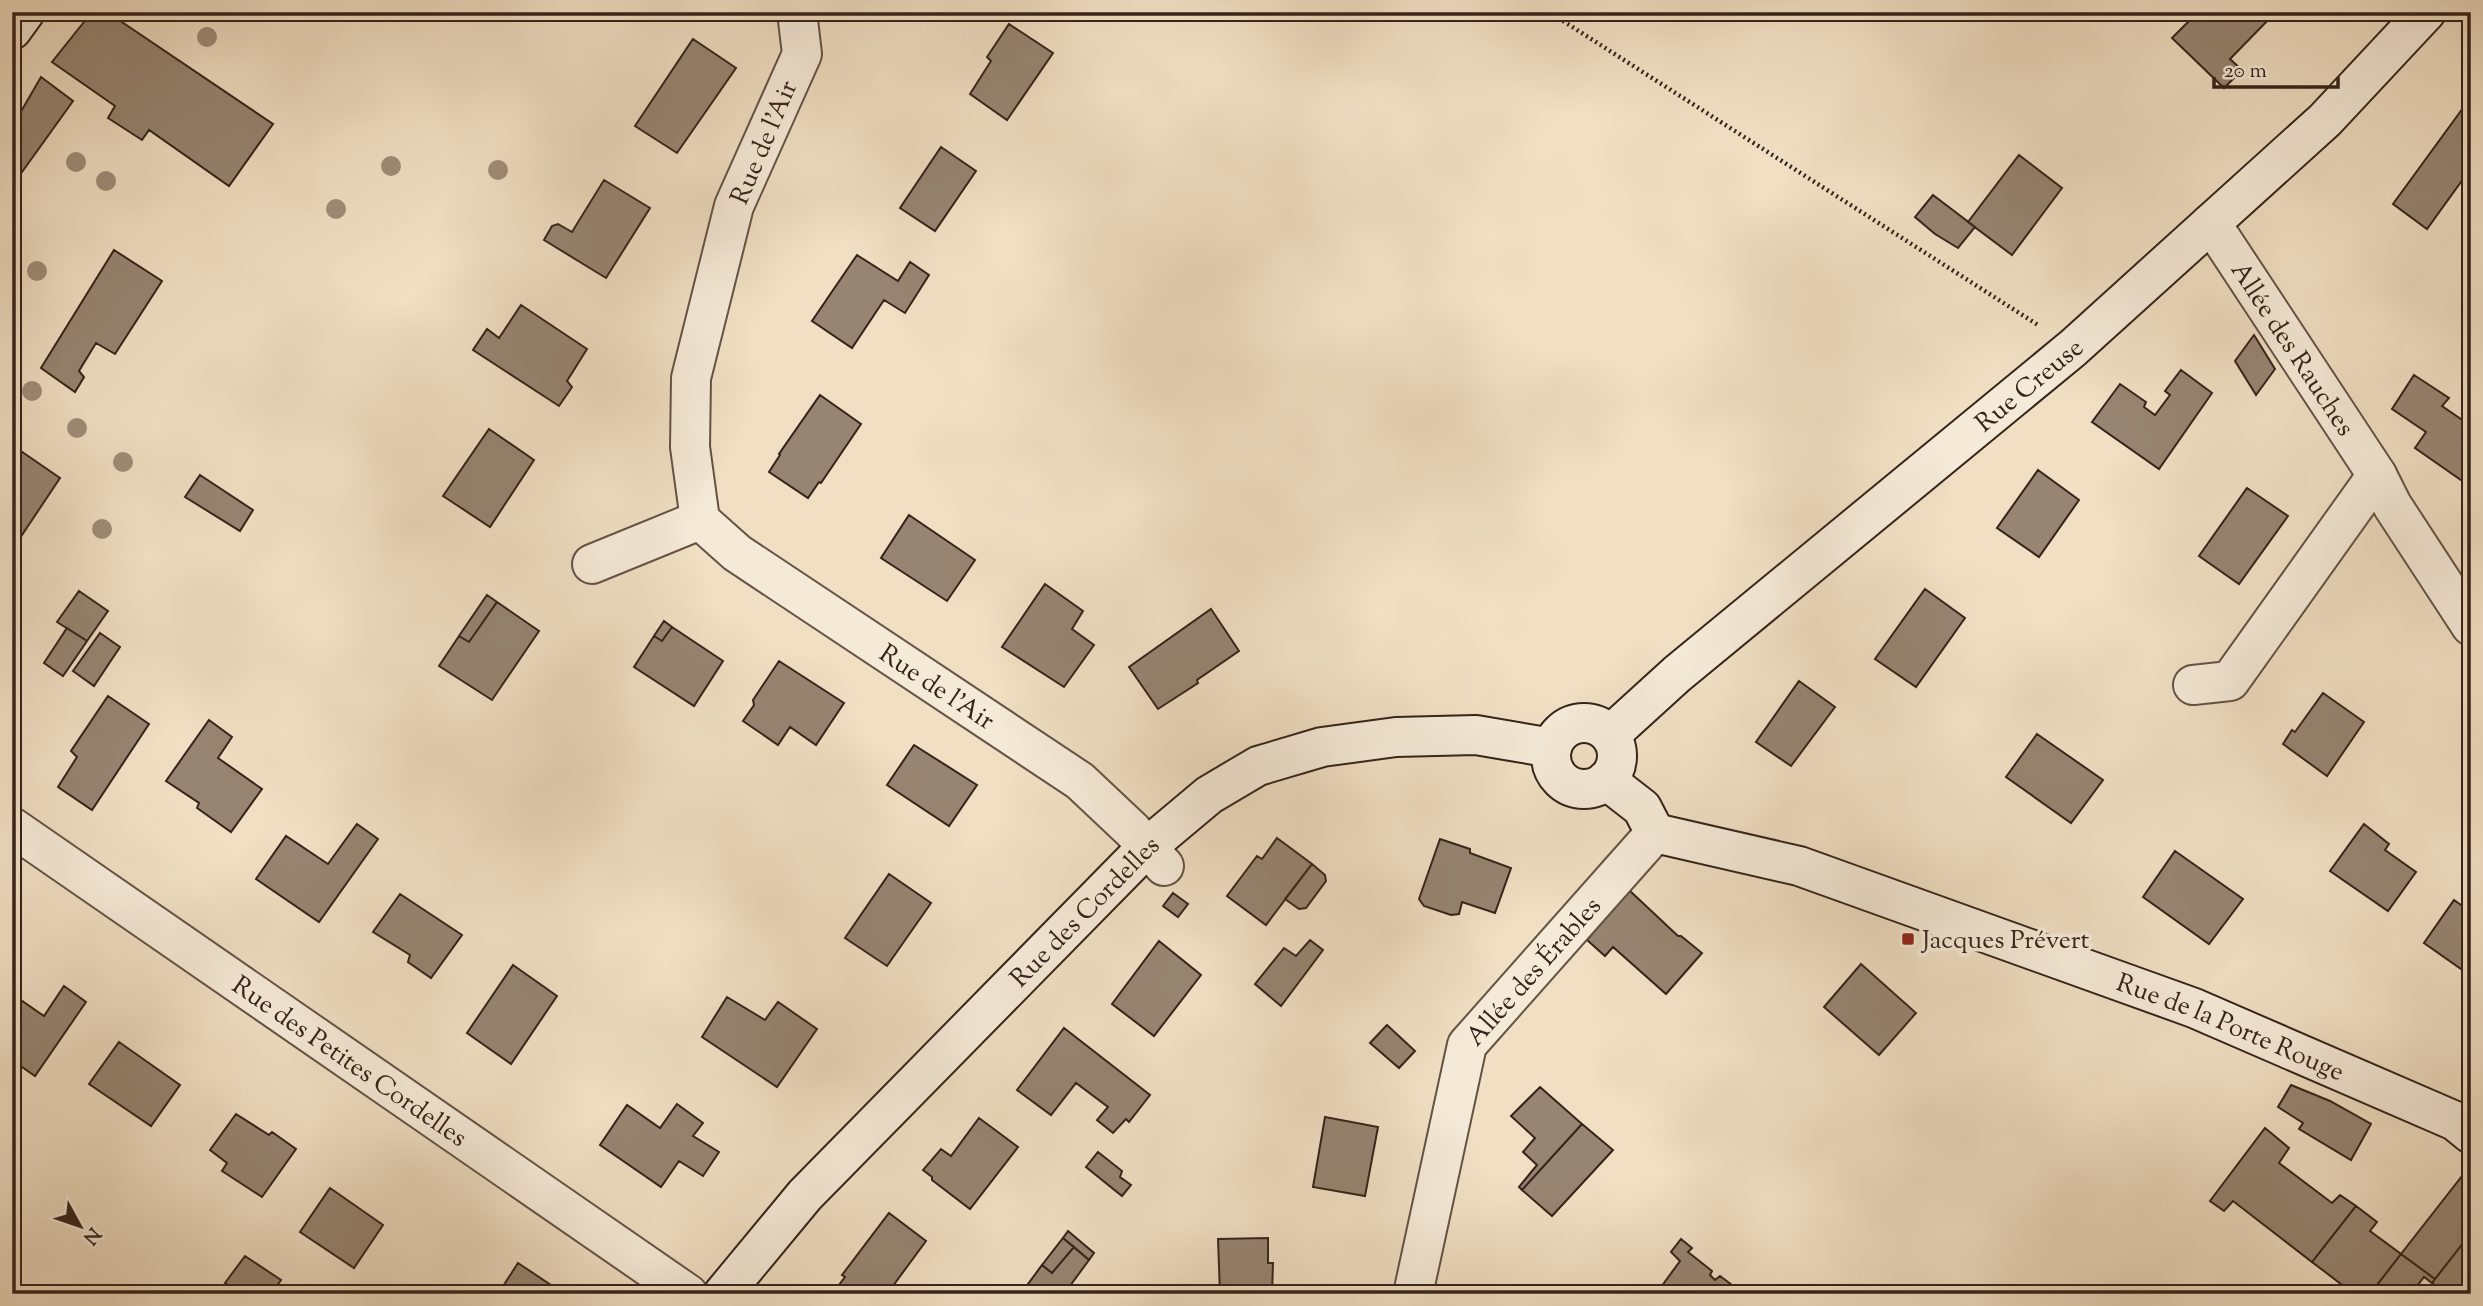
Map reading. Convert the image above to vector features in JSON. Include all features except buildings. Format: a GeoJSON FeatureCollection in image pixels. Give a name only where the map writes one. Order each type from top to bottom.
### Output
{"type":"FeatureCollection","features":[{"type":"Feature","properties":{"kind":"street"},"geometry":{"type":"LineString","coordinates":[[12,30],[25,12]]}},
{"type":"Feature","properties":{"kind":"street","name":"Rue de l'Air"},"geometry":{"type":"LineString","coordinates":[[797,12],[802,54],[734,206],[691,378],[690,447],[700,520],[737,553],[1080,781],[1132,830],[1155,857]]}},
{"type":"Feature","properties":{"kind":"street","name":"Rue Creuse"},"geometry":{"type":"LineString","coordinates":[[1610,735],[1677,674],[2073,348],[2325,120],[2427,12]]}},
{"type":"Feature","properties":{"kind":"street","name":"Allée des Rauches"},"geometry":{"type":"LineString","coordinates":[[2211,223],[2377,475],[2392,505],[2471,626]]}},
{"type":"Feature","properties":{"kind":"street"},"geometry":{"type":"LineString","coordinates":[[2193,685],[2230,681],[2377,475]]}},
{"type":"Feature","properties":{"kind":"street"},"geometry":{"type":"LineString","coordinates":[[592,564],[700,520]]}},
{"type":"Feature","properties":{"kind":"street"},"geometry":{"type":"LineString","coordinates":[[1592,724],[1603,728],[1610,735],[1615,744],[1616,763],[1606,780],[1588,789],[1577,788],[1567,784],[1554,769],[1552,748],[1563,731],[1572,725],[1592,724]]}},
{"type":"Feature","properties":{"kind":"street","name":"Rue des Cordelles"},"geometry":{"type":"LineString","coordinates":[[723,1294],[805,1195],[1155,857],[1209,795],[1258,766],[1322,747],[1396,737],[1476,736],[1552,748]]}},
{"type":"Feature","properties":{"kind":"street"},"geometry":{"type":"LineString","coordinates":[[1606,780],[1642,808],[1655,833]]}},
{"type":"Feature","properties":{"kind":"street","name":"Rue des Petites Cordelles"},"geometry":{"type":"LineString","coordinates":[[12,827],[688,1294]]}},
{"type":"Feature","properties":{"kind":"street","name":"Rue de la Porte Rouge"},"geometry":{"type":"LineString","coordinates":[[1655,833],[1784,861],[2181,1004],[2455,1121],[2471,1134]]}},
{"type":"Feature","properties":{"kind":"street","name":"Allée des Érables"},"geometry":{"type":"LineString","coordinates":[[1413,1294],[1467,1045],[1655,833]]}},
{"type":"Feature","properties":{"kind":"path"},"geometry":{"type":"LineString","coordinates":[[1549,12],[2073,348]]}},
{"type":"Feature","properties":{"kind":"place","name":"Jacques Prévert"},"geometry":{"type":"Point","coordinates":[1908,939]}}]}
